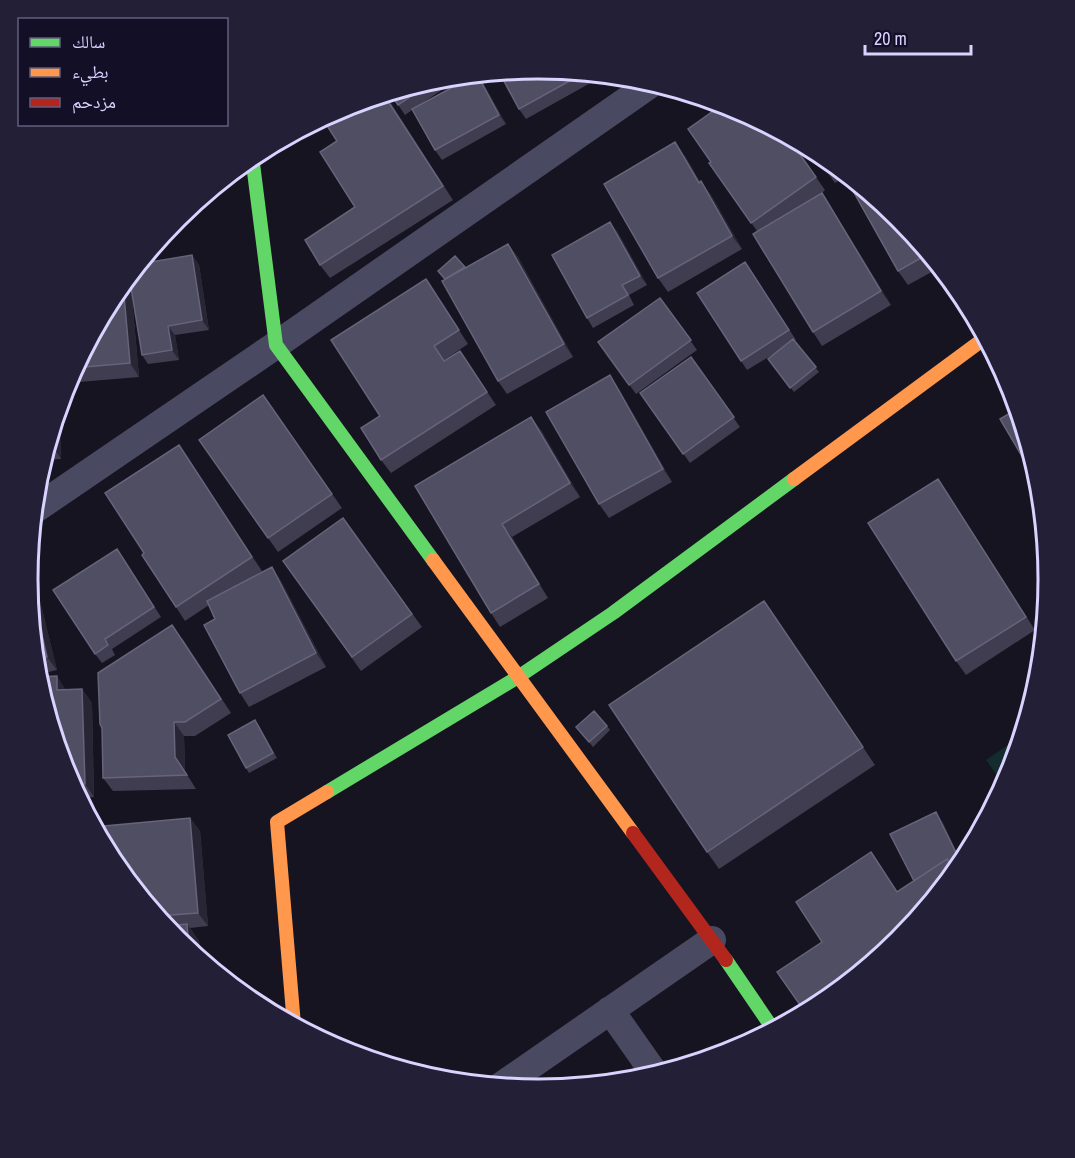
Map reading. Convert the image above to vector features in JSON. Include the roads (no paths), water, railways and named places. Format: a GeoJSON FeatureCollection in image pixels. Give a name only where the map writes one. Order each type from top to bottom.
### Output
{"type":"FeatureCollection","features":[{"type":"Feature","properties":{"kind":"street"},"geometry":{"type":"LineString","coordinates":[[44,503],[641,90]]}},
{"type":"Feature","properties":{"kind":"street"},"geometry":{"type":"LineString","coordinates":[[253,168],[276,345],[712,940],[768,1022]]}},
{"type":"Feature","properties":{"kind":"street"},"geometry":{"type":"LineString","coordinates":[[293,1015],[277,822],[518,677],[613,613],[978,343]]}},
{"type":"Feature","properties":{"kind":"street"},"geometry":{"type":"LineString","coordinates":[[512,1078],[712,940]]}},
{"type":"Feature","properties":{"kind":"street"},"geometry":{"type":"LineString","coordinates":[[610,1011],[649,1066]]}}]}
